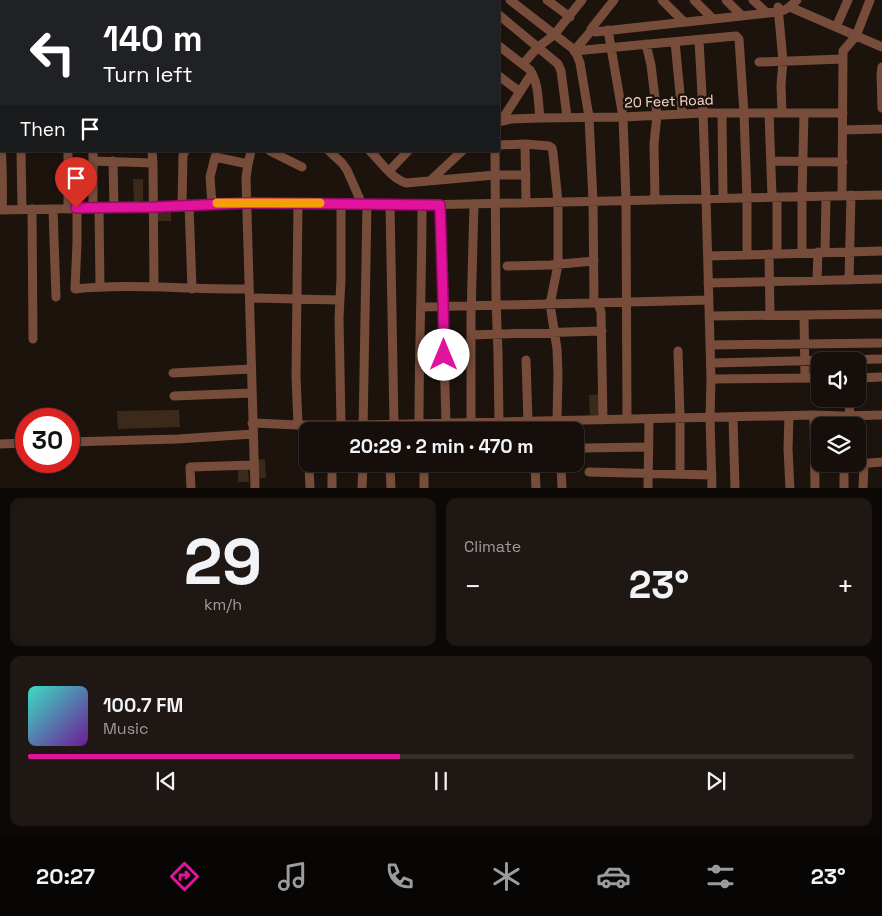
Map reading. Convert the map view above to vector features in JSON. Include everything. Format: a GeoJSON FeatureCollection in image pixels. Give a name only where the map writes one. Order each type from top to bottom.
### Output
{"type":"FeatureCollection","features":[{"type":"Feature","properties":{"kind":"street"},"geometry":{"type":"LineString","coordinates":[[510,0],[574,51],[580,63],[589,117],[593,201],[594,302],[598,303],[601,312],[603,420]]}},
{"type":"Feature","properties":{"kind":"street"},"geometry":{"type":"LineString","coordinates":[[547,0],[570,16]]}},
{"type":"Feature","properties":{"kind":"street"},"geometry":{"type":"LineString","coordinates":[[523,64],[538,47],[554,35],[582,0]]}},
{"type":"Feature","properties":{"kind":"street"},"geometry":{"type":"LineString","coordinates":[[574,51],[614,0]]}},
{"type":"Feature","properties":{"kind":"street"},"geometry":{"type":"LineString","coordinates":[[662,0],[684,22]]}},
{"type":"Feature","properties":{"kind":"street"},"geometry":{"type":"LineString","coordinates":[[694,0],[713,19]]}},
{"type":"Feature","properties":{"kind":"street"},"geometry":{"type":"LineString","coordinates":[[726,0],[742,16]]}},
{"type":"Feature","properties":{"kind":"street"},"geometry":{"type":"LineString","coordinates":[[753,0],[766,13]]}},
{"type":"Feature","properties":{"kind":"street"},"geometry":{"type":"LineString","coordinates":[[770,0],[782,8],[836,27],[882,47]]}},
{"type":"Feature","properties":{"kind":"street"},"geometry":{"type":"LineString","coordinates":[[591,31],[766,13],[782,8],[797,0]]}},
{"type":"Feature","properties":{"kind":"street"},"geometry":{"type":"LineString","coordinates":[[836,27],[848,0]]}},
{"type":"Feature","properties":{"kind":"street"},"geometry":{"type":"LineString","coordinates":[[849,280],[850,251],[847,196],[842,162],[843,51],[856,36],[870,0]]}},
{"type":"Feature","properties":{"kind":"street"},"geometry":{"type":"LineString","coordinates":[[782,8],[782,113]]}},
{"type":"Feature","properties":{"kind":"street"},"geometry":{"type":"LineString","coordinates":[[500,16],[558,64],[561,70],[567,117]]}},
{"type":"Feature","properties":{"kind":"street"},"geometry":{"type":"LineString","coordinates":[[608,30],[623,117],[626,200],[627,419]]}},
{"type":"Feature","properties":{"kind":"street"},"geometry":{"type":"LineString","coordinates":[[574,51],[736,36],[739,40],[744,113],[747,255]]}},
{"type":"Feature","properties":{"kind":"street"},"geometry":{"type":"LineString","coordinates":[[700,40],[708,256],[712,488]]}},
{"type":"Feature","properties":{"kind":"street"},"geometry":{"type":"LineString","coordinates":[[675,42],[682,114]]}},
{"type":"Feature","properties":{"kind":"street"},"geometry":{"type":"LineString","coordinates":[[646,44],[651,65],[657,115],[654,144],[655,200]]}},
{"type":"Feature","properties":{"kind":"street"},"geometry":{"type":"LineString","coordinates":[[500,47],[523,64],[535,78],[540,118]]}},
{"type":"Feature","properties":{"kind":"street"},"geometry":{"type":"LineString","coordinates":[[759,62],[843,59]]}},
{"type":"Feature","properties":{"kind":"street"},"geometry":{"type":"LineString","coordinates":[[882,67],[882,108]]}},
{"type":"Feature","properties":{"kind":"street"},"geometry":{"type":"LineString","coordinates":[[503,117],[532,73]]}},
{"type":"Feature","properties":{"kind":"street"},"geometry":{"type":"LineString","coordinates":[[500,77],[520,92]]}},
{"type":"Feature","properties":{"kind":"street","name":"20 Feet Road"},"geometry":{"type":"LineString","coordinates":[[503,117],[623,117],[704,113],[843,113]]}},
{"type":"Feature","properties":{"kind":"street"},"geometry":{"type":"LineString","coordinates":[[722,113],[723,198]]}},
{"type":"Feature","properties":{"kind":"street"},"geometry":{"type":"LineString","coordinates":[[769,113],[774,197],[773,254],[769,282],[770,315]]}},
{"type":"Feature","properties":{"kind":"street"},"geometry":{"type":"LineString","coordinates":[[802,253],[804,113]]}},
{"type":"Feature","properties":{"kind":"street"},"geometry":{"type":"LineString","coordinates":[[843,130],[882,129]]}},
{"type":"Feature","properties":{"kind":"street"},"geometry":{"type":"LineString","coordinates":[[525,144],[526,202]]}},
{"type":"Feature","properties":{"kind":"street"},"geometry":{"type":"LineString","coordinates":[[500,145],[525,144],[549,146],[552,148],[558,202],[558,265],[550,304],[555,332],[558,374],[557,419],[560,421]]}},
{"type":"Feature","properties":{"kind":"street"},"geometry":{"type":"LineString","coordinates":[[1,152],[3,190],[1,210],[248,203],[440,205],[882,195]]}},
{"type":"Feature","properties":{"kind":"street"},"geometry":{"type":"LineString","coordinates":[[21,152],[22,209]]}},
{"type":"Feature","properties":{"kind":"street"},"geometry":{"type":"LineString","coordinates":[[68,152],[72,209],[77,243],[75,289],[100,287],[250,289]]}},
{"type":"Feature","properties":{"kind":"street"},"geometry":{"type":"LineString","coordinates":[[93,152],[100,287]]}},
{"type":"Feature","properties":{"kind":"street"},"geometry":{"type":"LineString","coordinates":[[152,152],[154,287]]}},
{"type":"Feature","properties":{"kind":"street"},"geometry":{"type":"LineString","coordinates":[[184,152],[183,155],[192,288]]}},
{"type":"Feature","properties":{"kind":"street"},"geometry":{"type":"LineString","coordinates":[[251,152],[246,178],[255,488]]}},
{"type":"Feature","properties":{"kind":"street"},"geometry":{"type":"LineString","coordinates":[[272,152],[302,167]]}},
{"type":"Feature","properties":{"kind":"street"},"geometry":{"type":"LineString","coordinates":[[330,152],[347,170],[364,204],[363,422]]}},
{"type":"Feature","properties":{"kind":"street"},"geometry":{"type":"LineString","coordinates":[[371,152],[400,181],[406,182],[495,175],[526,175]]}},
{"type":"Feature","properties":{"kind":"street"},"geometry":{"type":"LineString","coordinates":[[389,171],[407,152]]}},
{"type":"Feature","properties":{"kind":"street"},"geometry":{"type":"LineString","coordinates":[[431,180],[461,152]]}},
{"type":"Feature","properties":{"kind":"street"},"geometry":{"type":"LineString","coordinates":[[495,152],[494,203],[499,422]]}},
{"type":"Feature","properties":{"kind":"street"},"geometry":{"type":"LineString","coordinates":[[212,204],[210,177],[217,154],[248,164]]}},
{"type":"Feature","properties":{"kind":"street"},"geometry":{"type":"LineString","coordinates":[[92,161],[153,163]]}},
{"type":"Feature","properties":{"kind":"street"},"geometry":{"type":"LineString","coordinates":[[113,161],[114,207]]}},
{"type":"Feature","properties":{"kind":"street"},"geometry":{"type":"LineString","coordinates":[[771,161],[842,162]]}},
{"type":"Feature","properties":{"kind":"street"},"geometry":{"type":"LineString","coordinates":[[817,280],[822,252],[826,196]]}},
{"type":"Feature","properties":{"kind":"street"},"geometry":{"type":"LineString","coordinates":[[252,422],[298,425],[296,376],[298,203]]}},
{"type":"Feature","properties":{"kind":"street"},"geometry":{"type":"LineString","coordinates":[[335,422],[341,279],[341,204]]}},
{"type":"Feature","properties":{"kind":"street"},"geometry":{"type":"LineString","coordinates":[[390,204],[391,422]]}},
{"type":"Feature","properties":{"kind":"street"},"geometry":{"type":"LineString","coordinates":[[471,422],[474,204]]}},
{"type":"Feature","properties":{"kind":"street"},"geometry":{"type":"LineString","coordinates":[[422,205],[420,336],[423,422]]}},
{"type":"Feature","properties":{"kind":"street"},"geometry":{"type":"LineString","coordinates":[[440,205],[446,422]]}},
{"type":"Feature","properties":{"kind":"street"},"geometry":{"type":"LineString","coordinates":[[32,209],[33,339]]}},
{"type":"Feature","properties":{"kind":"street"},"geometry":{"type":"LineString","coordinates":[[53,209],[56,297]]}},
{"type":"Feature","properties":{"kind":"street"},"geometry":{"type":"LineString","coordinates":[[708,256],[882,251]]}},
{"type":"Feature","properties":{"kind":"street"},"geometry":{"type":"LineString","coordinates":[[506,266],[558,265],[594,261]]}},
{"type":"Feature","properties":{"kind":"street"},"geometry":{"type":"LineString","coordinates":[[708,283],[882,279]]}},
{"type":"Feature","properties":{"kind":"street"},"geometry":{"type":"LineString","coordinates":[[250,298],[339,300]]}},
{"type":"Feature","properties":{"kind":"street"},"geometry":{"type":"LineString","coordinates":[[421,307],[709,300]]}},
{"type":"Feature","properties":{"kind":"street"},"geometry":{"type":"LineString","coordinates":[[709,316],[882,314]]}},
{"type":"Feature","properties":{"kind":"street"},"geometry":{"type":"LineString","coordinates":[[804,315],[805,378]]}},
{"type":"Feature","properties":{"kind":"street"},"geometry":{"type":"LineString","coordinates":[[471,335],[602,330]]}},
{"type":"Feature","properties":{"kind":"street"},"geometry":{"type":"LineString","coordinates":[[710,345],[882,343]]}},
{"type":"Feature","properties":{"kind":"street"},"geometry":{"type":"LineString","coordinates":[[678,351],[680,474]]}},
{"type":"Feature","properties":{"kind":"street"},"geometry":{"type":"LineString","coordinates":[[710,363],[882,359]]}},
{"type":"Feature","properties":{"kind":"street"},"geometry":{"type":"LineString","coordinates":[[526,360],[532,422]]}},
{"type":"Feature","properties":{"kind":"street"},"geometry":{"type":"LineString","coordinates":[[173,373],[251,369]]}},
{"type":"Feature","properties":{"kind":"street"},"geometry":{"type":"LineString","coordinates":[[866,378],[882,377]]}},
{"type":"Feature","properties":{"kind":"street"},"geometry":{"type":"LineString","coordinates":[[711,379],[811,378]]}},
{"type":"Feature","properties":{"kind":"street"},"geometry":{"type":"LineString","coordinates":[[174,396],[252,393]]}},
{"type":"Feature","properties":{"kind":"street"},"geometry":{"type":"LineString","coordinates":[[847,416],[848,407]]}},
{"type":"Feature","properties":{"kind":"street"},"geometry":{"type":"LineString","coordinates":[[553,422],[882,415]]}},
{"type":"Feature","properties":{"kind":"street"},"geometry":{"type":"LineString","coordinates":[[789,416],[790,488]]}},
{"type":"Feature","properties":{"kind":"street"},"geometry":{"type":"LineString","coordinates":[[733,417],[735,488]]}},
{"type":"Feature","properties":{"kind":"street"},"geometry":{"type":"LineString","coordinates":[[648,488],[649,419]]}},
{"type":"Feature","properties":{"kind":"street"},"geometry":{"type":"LineString","coordinates":[[80,442],[178,439],[253,434]]}},
{"type":"Feature","properties":{"kind":"street"},"geometry":{"type":"LineString","coordinates":[[0,444],[15,443]]}},
{"type":"Feature","properties":{"kind":"street"},"geometry":{"type":"LineString","coordinates":[[584,448],[649,446]]}},
{"type":"Feature","properties":{"kind":"street"},"geometry":{"type":"LineString","coordinates":[[866,464],[882,462]]}},
{"type":"Feature","properties":{"kind":"street"},"geometry":{"type":"LineString","coordinates":[[190,488],[190,467],[254,465]]}},
{"type":"Feature","properties":{"kind":"street"},"geometry":{"type":"LineString","coordinates":[[309,472],[310,488]]}},
{"type":"Feature","properties":{"kind":"street"},"geometry":{"type":"LineString","coordinates":[[332,472],[332,488]]}},
{"type":"Feature","properties":{"kind":"street"},"geometry":{"type":"LineString","coordinates":[[362,472],[362,488]]}},
{"type":"Feature","properties":{"kind":"street"},"geometry":{"type":"LineString","coordinates":[[390,472],[391,488]]}},
{"type":"Feature","properties":{"kind":"street"},"geometry":{"type":"LineString","coordinates":[[424,472],[424,488]]}},
{"type":"Feature","properties":{"kind":"street"},"geometry":{"type":"LineString","coordinates":[[535,472],[536,488]]}},
{"type":"Feature","properties":{"kind":"street"},"geometry":{"type":"LineString","coordinates":[[561,472],[562,488]]}},
{"type":"Feature","properties":{"kind":"street"},"geometry":{"type":"LineString","coordinates":[[589,472],[712,474]]}},
{"type":"Feature","properties":{"kind":"street"},"geometry":{"type":"LineString","coordinates":[[815,488],[816,472]]}},
{"type":"Feature","properties":{"kind":"street"},"geometry":{"type":"LineString","coordinates":[[844,472],[844,488]]}},
{"type":"Feature","properties":{"kind":"street"},"geometry":{"type":"LineString","coordinates":[[862,472],[863,488]]}},
{"type":"Feature","properties":{"kind":"building"},"geometry":{"type":"Polygon","coordinates":[[[133,179],[143,179],[143,201],[134,202],[133,179]]]}},
{"type":"Feature","properties":{"kind":"building"},"geometry":{"type":"Polygon","coordinates":[[[156,209],[171,209],[171,221],[156,221],[156,209]]]}},
{"type":"Feature","properties":{"kind":"building"},"geometry":{"type":"Polygon","coordinates":[[[600,394],[601,415],[590,415],[589,395],[600,394]]]}},
{"type":"Feature","properties":{"kind":"building"},"geometry":{"type":"Polygon","coordinates":[[[179,410],[180,427],[118,429],[117,411],[179,410]]]}},
{"type":"Feature","properties":{"kind":"building"},"geometry":{"type":"Polygon","coordinates":[[[265,459],[266,478],[256,478],[255,460],[265,459]]]}},
{"type":"Feature","properties":{"kind":"building"},"geometry":{"type":"Polygon","coordinates":[[[238,467],[248,467],[249,482],[238,482],[238,467]]]}},
{"type":"Feature","properties":{"kind":"slow traffic"},"geometry":{"type":"LineString","coordinates":[[217,203],[320,203]]}},
{"type":"Feature","properties":{"kind":"route"},"geometry":{"type":"LineString","coordinates":[[76,208],[248,203],[440,205],[444,355]]}}]}
